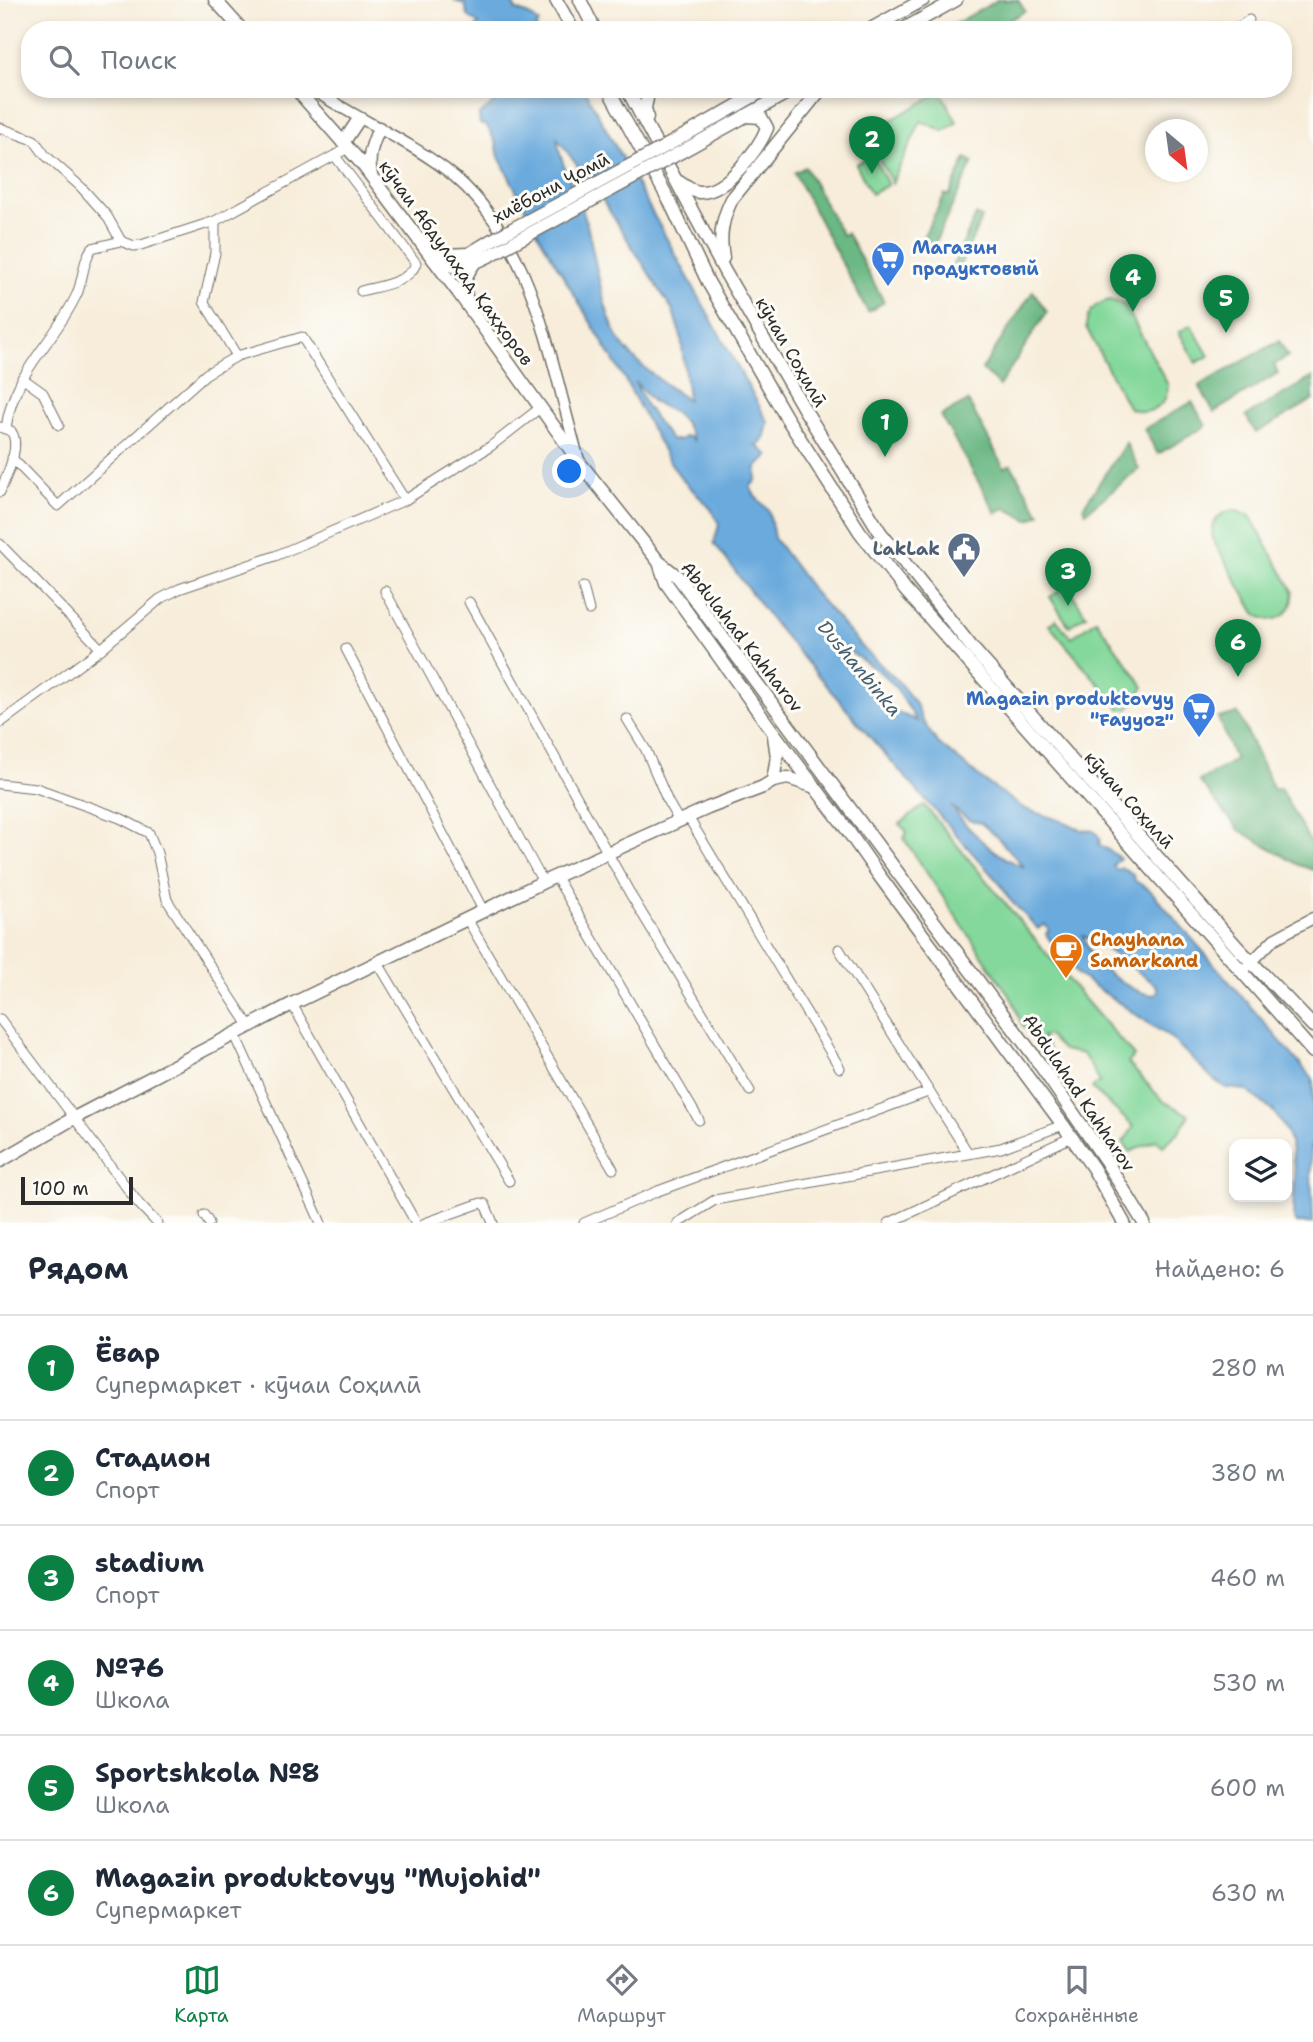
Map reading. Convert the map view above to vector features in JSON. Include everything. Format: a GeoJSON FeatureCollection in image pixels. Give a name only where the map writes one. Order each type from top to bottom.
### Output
{"type":"FeatureCollection","features":[{"type":"Feature","properties":{"kind":"main road"},"geometry":{"type":"LineString","coordinates":[[215,0],[234,21]]}},
{"type":"Feature","properties":{"kind":"main road"},"geometry":{"type":"LineString","coordinates":[[555,0],[568,21]]}},
{"type":"Feature","properties":{"kind":"main road"},"geometry":{"type":"LineString","coordinates":[[580,0],[590,21]]}},
{"type":"Feature","properties":{"kind":"main road"},"geometry":{"type":"LineString","coordinates":[[885,21],[923,0]]}},
{"type":"Feature","properties":{"kind":"main road"},"geometry":{"type":"LineString","coordinates":[[918,21],[956,0]]}},
{"type":"Feature","properties":{"kind":"main road","name":"кӯчаи Абдулаҳад Қаҳҳоров"},"geometry":{"type":"LineString","coordinates":[[304,98],[371,178],[475,315],[580,463],[659,562]]}},
{"type":"Feature","properties":{"kind":"main road"},"geometry":{"type":"LineString","coordinates":[[613,98],[670,202],[708,282],[786,418],[860,532],[905,590],[1313,1052]]}},
{"type":"Feature","properties":{"kind":"main road","name":"кӯчаи Соҳилӣ"},"geometry":{"type":"LineString","coordinates":[[632,98],[725,272],[803,407],[880,532],[930,597],[1100,793],[1313,1026]]}},
{"type":"Feature","properties":{"kind":"main road"},"geometry":{"type":"LineString","coordinates":[[647,98],[645,107],[649,128]]}},
{"type":"Feature","properties":{"kind":"main road"},"geometry":{"type":"LineString","coordinates":[[742,111],[743,98]]}},
{"type":"Feature","properties":{"kind":"main road"},"geometry":{"type":"LineString","coordinates":[[742,111],[756,98]]}},
{"type":"Feature","properties":{"kind":"main road"},"geometry":{"type":"LineString","coordinates":[[742,111],[773,98]]}},
{"type":"Feature","properties":{"kind":"main road"},"geometry":{"type":"LineString","coordinates":[[725,272],[720,242],[724,216],[732,199],[814,98]]}},
{"type":"Feature","properties":{"kind":"main road"},"geometry":{"type":"LineString","coordinates":[[678,182],[692,191],[706,192],[727,180],[739,169],[767,128],[761,117],[742,111]]}},
{"type":"Feature","properties":{"kind":"main road","name":"хиёбони Ҷомӣ"},"geometry":{"type":"LineString","coordinates":[[430,258],[457,267],[742,111]]}},
{"type":"Feature","properties":{"kind":"main road"},"geometry":{"type":"LineString","coordinates":[[346,146],[359,119]]}},
{"type":"Feature","properties":{"kind":"main road"},"geometry":{"type":"LineString","coordinates":[[371,178],[370,150],[379,128]]}},
{"type":"Feature","properties":{"kind":"main road"},"geometry":{"type":"LineString","coordinates":[[412,232],[444,255],[471,259],[464,285],[465,296],[475,315]]}},
{"type":"Feature","properties":{"kind":"main road"},"geometry":{"type":"LineString","coordinates":[[457,267],[458,292]]}},
{"type":"Feature","properties":{"kind":"main road"},"geometry":{"type":"LineString","coordinates":[[786,418],[798,417],[803,407]]}},
{"type":"Feature","properties":{"kind":"main road","name":"Abdulahad Kahharov"},"geometry":{"type":"LineString","coordinates":[[659,562],[666,583],[1063,1125],[1124,1223]]}},
{"type":"Feature","properties":{"kind":"main road","name":"Abdulahad Kahharov"},"geometry":{"type":"LineString","coordinates":[[659,562],[678,576],[1006,1018],[1106,1161],[1144,1223]]}},
{"type":"Feature","properties":{"kind":"main road"},"geometry":{"type":"LineString","coordinates":[[773,732],[777,757],[774,781]]}},
{"type":"Feature","properties":{"kind":"main road"},"geometry":{"type":"LineString","coordinates":[[0,1161],[74,1118],[292,1004],[549,879],[774,781],[788,778],[815,787]]}},
{"type":"Feature","properties":{"kind":"street","name":"кӯчаи Абдулаҳад Қаҳҳоров"},"geometry":{"type":"LineString","coordinates":[[326,98],[445,168],[469,189],[498,227],[518,260],[531,294],[549,346],[580,463]]}},
{"type":"Feature","properties":{"kind":"street"},"geometry":{"type":"LineString","coordinates":[[0,128],[34,140],[45,155],[81,187],[107,216],[121,241]]}},
{"type":"Feature","properties":{"kind":"street"},"geometry":{"type":"LineString","coordinates":[[0,492],[12,458],[15,437],[11,430],[3,428],[11,401],[22,378],[53,336],[77,294],[89,251],[97,246],[121,241],[134,246],[141,245],[215,221],[335,156],[346,146]]}},
{"type":"Feature","properties":{"kind":"street"},"geometry":{"type":"LineString","coordinates":[[335,156],[416,263],[408,276],[361,292]]}},
{"type":"Feature","properties":{"kind":"street"},"geometry":{"type":"LineString","coordinates":[[215,221],[215,253],[204,302],[237,356]]}},
{"type":"Feature","properties":{"kind":"street"},"geometry":{"type":"LineString","coordinates":[[12,458],[58,506],[206,374],[237,356],[298,337],[305,339],[405,500]]}},
{"type":"Feature","properties":{"kind":"street"},"geometry":{"type":"LineString","coordinates":[[22,378],[43,393],[59,425]]}},
{"type":"Feature","properties":{"kind":"street"},"geometry":{"type":"LineString","coordinates":[[0,723],[102,649],[160,599],[180,589],[275,556],[405,500],[491,446],[540,408]]}},
{"type":"Feature","properties":{"kind":"street"},"geometry":{"type":"LineString","coordinates":[[0,544],[102,649]]}},
{"type":"Feature","properties":{"kind":"street"},"geometry":{"type":"LineString","coordinates":[[583,587],[589,610]]}},
{"type":"Feature","properties":{"kind":"street"},"geometry":{"type":"LineString","coordinates":[[385,591],[549,879],[699,1120]]}},
{"type":"Feature","properties":{"kind":"street"},"geometry":{"type":"LineString","coordinates":[[469,602],[632,897],[750,1091]]}},
{"type":"Feature","properties":{"kind":"street"},"geometry":{"type":"LineString","coordinates":[[346,649],[483,910]]}},
{"type":"Feature","properties":{"kind":"street"},"geometry":{"type":"LineString","coordinates":[[627,719],[646,750],[668,802],[684,819],[839,1068]]}},
{"type":"Feature","properties":{"kind":"street"},"geometry":{"type":"LineString","coordinates":[[0,784],[36,788],[120,817],[149,833],[158,853],[167,900],[250,1027]]}},
{"type":"Feature","properties":{"kind":"street"},"geometry":{"type":"LineString","coordinates":[[1242,972],[1274,939],[1313,918]]}},
{"type":"Feature","properties":{"kind":"street"},"geometry":{"type":"LineString","coordinates":[[467,919],[613,1169]]}},
{"type":"Feature","properties":{"kind":"street"},"geometry":{"type":"LineString","coordinates":[[839,949],[968,1153]]}},
{"type":"Feature","properties":{"kind":"street"},"geometry":{"type":"LineString","coordinates":[[378,963],[509,1181]]}},
{"type":"Feature","properties":{"kind":"street"},"geometry":{"type":"LineString","coordinates":[[292,1004],[416,1223]]}},
{"type":"Feature","properties":{"kind":"street"},"geometry":{"type":"LineString","coordinates":[[0,1019],[157,1223]]}},
{"type":"Feature","properties":{"kind":"street"},"geometry":{"type":"LineString","coordinates":[[235,1035],[321,1223]]}},
{"type":"Feature","properties":{"kind":"street"},"geometry":{"type":"LineString","coordinates":[[584,1223],[658,1191],[928,1092]]}},
{"type":"Feature","properties":{"kind":"street"},"geometry":{"type":"LineString","coordinates":[[678,1223],[715,1200],[1001,1147],[1063,1125]]}},
{"type":"Feature","properties":{"kind":"street"},"geometry":{"type":"LineString","coordinates":[[889,1223],[1072,1138]]}},
{"type":"Feature","properties":{"kind":"street"},"geometry":{"type":"LineString","coordinates":[[425,1223],[481,1203],[485,1205],[493,1223]]}},
{"type":"Feature","properties":{"kind":"green space"},"geometry":{"type":"Polygon","coordinates":[[[998,0],[1018,0],[1025,11],[1008,21],[960,21],[998,0]]]}},
{"type":"Feature","properties":{"kind":"green space"},"geometry":{"type":"Polygon","coordinates":[[[930,98],[944,98],[957,122],[944,131],[921,121],[892,183],[866,134],[930,98]]]}},
{"type":"Feature","properties":{"kind":"green space"},"geometry":{"type":"Polygon","coordinates":[[[873,155],[888,185],[871,194],[856,164],[873,155]]]}},
{"type":"Feature","properties":{"kind":"green space"},"geometry":{"type":"Polygon","coordinates":[[[966,158],[973,162],[931,251],[919,245],[945,194],[949,196],[966,158]]]}},
{"type":"Feature","properties":{"kind":"green space"},"geometry":{"type":"Polygon","coordinates":[[[805,167],[842,235],[847,233],[884,302],[868,312],[794,173],[805,167]]]}},
{"type":"Feature","properties":{"kind":"green space"},"geometry":{"type":"Polygon","coordinates":[[[976,215],[982,218],[955,276],[949,274],[976,215]]]}},
{"type":"Feature","properties":{"kind":"green space"},"geometry":{"type":"Polygon","coordinates":[[[1033,291],[1047,312],[999,386],[982,369],[1033,291]]]}},
{"type":"Feature","properties":{"kind":"green space"},"geometry":{"type":"Polygon","coordinates":[[[1110,300],[1125,305],[1168,385],[1164,400],[1155,409],[1143,411],[1128,407],[1086,327],[1088,316],[1093,309],[1110,300]]]}},
{"type":"Feature","properties":{"kind":"green space"},"geometry":{"type":"Polygon","coordinates":[[[1191,325],[1209,356],[1196,363],[1179,332],[1191,325]]]}},
{"type":"Feature","properties":{"kind":"green space"},"geometry":{"type":"Polygon","coordinates":[[[1279,341],[1288,356],[1274,365],[1278,373],[1214,412],[1199,386],[1279,341]]]}},
{"type":"Feature","properties":{"kind":"green space"},"geometry":{"type":"Polygon","coordinates":[[[1313,377],[1313,400],[1256,433],[1246,416],[1313,377]]]}},
{"type":"Feature","properties":{"kind":"green space"},"geometry":{"type":"Polygon","coordinates":[[[968,401],[1004,468],[1011,465],[1040,514],[1029,520],[1005,508],[996,513],[941,416],[968,401]]]}},
{"type":"Feature","properties":{"kind":"green space"},"geometry":{"type":"Polygon","coordinates":[[[1192,402],[1206,426],[1158,454],[1144,429],[1192,402]]]}},
{"type":"Feature","properties":{"kind":"green space"},"geometry":{"type":"Polygon","coordinates":[[[1126,443],[1139,469],[1086,512],[1083,507],[1126,443]]]}},
{"type":"Feature","properties":{"kind":"green space"},"geometry":{"type":"Polygon","coordinates":[[[1234,510],[1250,516],[1293,591],[1291,606],[1276,619],[1262,618],[1255,613],[1213,540],[1216,519],[1223,513],[1234,510]]]}},
{"type":"Feature","properties":{"kind":"green space"},"geometry":{"type":"Polygon","coordinates":[[[1067,586],[1086,615],[1069,626],[1050,597],[1067,586]]]}},
{"type":"Feature","properties":{"kind":"green space"},"geometry":{"type":"Polygon","coordinates":[[[1056,619],[1071,638],[1096,620],[1144,687],[1129,709],[1120,709],[1049,625],[1056,619]]]}},
{"type":"Feature","properties":{"kind":"green space"},"geometry":{"type":"Polygon","coordinates":[[[1238,713],[1274,790],[1280,788],[1313,847],[1313,870],[1299,865],[1239,830],[1199,781],[1235,760],[1218,718],[1238,713]]]}},
{"type":"Feature","properties":{"kind":"green space"},"geometry":{"type":"Polygon","coordinates":[[[924,805],[1134,1056],[1128,1063],[1163,1101],[1189,1115],[1180,1131],[1163,1146],[1156,1140],[1130,1152],[1123,1142],[1134,1127],[1092,1088],[1100,1082],[1083,1054],[1063,1050],[1048,1036],[1042,1036],[1054,1059],[1050,1062],[1021,1023],[1013,1001],[904,839],[907,832],[900,824],[924,805]]]}},
{"type":"Feature","properties":{"kind":"water"},"geometry":{"type":"Polygon","coordinates":[[[454,0],[511,0],[516,10],[536,21],[475,21],[468,16],[465,5],[454,0]]]}},
{"type":"Feature","properties":{"kind":"water"},"geometry":{"type":"Polygon","coordinates":[[[496,98],[589,98],[768,422],[765,437],[756,445],[769,455],[757,467],[756,480],[750,487],[769,511],[774,538],[814,592],[865,650],[897,680],[916,704],[922,720],[937,742],[983,780],[1025,809],[1082,830],[1093,830],[1100,838],[1099,844],[1120,858],[1113,865],[1116,870],[1122,868],[1151,891],[1313,1079],[1313,1149],[1310,1147],[1313,1223],[1297,1223],[1293,1215],[1295,1177],[1292,1139],[1289,1139],[1274,1112],[1246,1090],[1226,1088],[1214,1080],[1172,1039],[1078,975],[1046,934],[1049,929],[1044,924],[1038,929],[1009,899],[1001,885],[776,626],[714,543],[719,524],[711,509],[681,478],[666,456],[624,378],[540,237],[499,157],[496,143],[487,126],[480,124],[479,115],[496,98]],[[557,138],[565,169],[584,214],[604,299],[615,331],[635,359],[688,400],[681,337],[673,311],[603,201],[557,138]],[[635,382],[646,406],[671,440],[680,440],[686,436],[693,440],[685,423],[675,413],[653,402],[635,382]],[[829,638],[839,655],[886,707],[917,721],[894,685],[880,672],[829,638]],[[951,806],[992,850],[1024,867],[981,823],[969,820],[951,806]],[[1083,936],[1096,961],[1107,972],[1142,993],[1157,994],[1155,984],[1098,943],[1083,936]]]}},
{"type":"Feature","properties":{"kind":"place","name":"Стадион"},"geometry":{"type":"Point","coordinates":[872,174]}},
{"type":"Feature","properties":{"kind":"place","name":"Магазин продуктовый"},"geometry":{"type":"Point","coordinates":[888,288]}},
{"type":"Feature","properties":{"kind":"place","name":"№76"},"geometry":{"type":"Point","coordinates":[1133,312]}},
{"type":"Feature","properties":{"kind":"place","name":"Sportshkola №8"},"geometry":{"type":"Point","coordinates":[1226,333]}},
{"type":"Feature","properties":{"kind":"place","name":"Ёвар"},"geometry":{"type":"Point","coordinates":[885,457]}},
{"type":"Feature","properties":{"kind":"place","name":"LakLak"},"geometry":{"type":"Point","coordinates":[964,579]}},
{"type":"Feature","properties":{"kind":"place","name":"stadium"},"geometry":{"type":"Point","coordinates":[1068,606]}},
{"type":"Feature","properties":{"kind":"place","name":"Magazin produktovyy \"Mujohid\""},"geometry":{"type":"Point","coordinates":[1238,677]}},
{"type":"Feature","properties":{"kind":"place","name":"Magazin produktovyy \"Fayyoz\""},"geometry":{"type":"Point","coordinates":[1199,739]}},
{"type":"Feature","properties":{"kind":"place","name":"Chayhana Samarkand"},"geometry":{"type":"Point","coordinates":[1066,980]}},
{"type":"Feature","properties":{"kind":"water label","name":"Dushanbinka"},"geometry":{"type":"Point","coordinates":[860,668]}}]}
